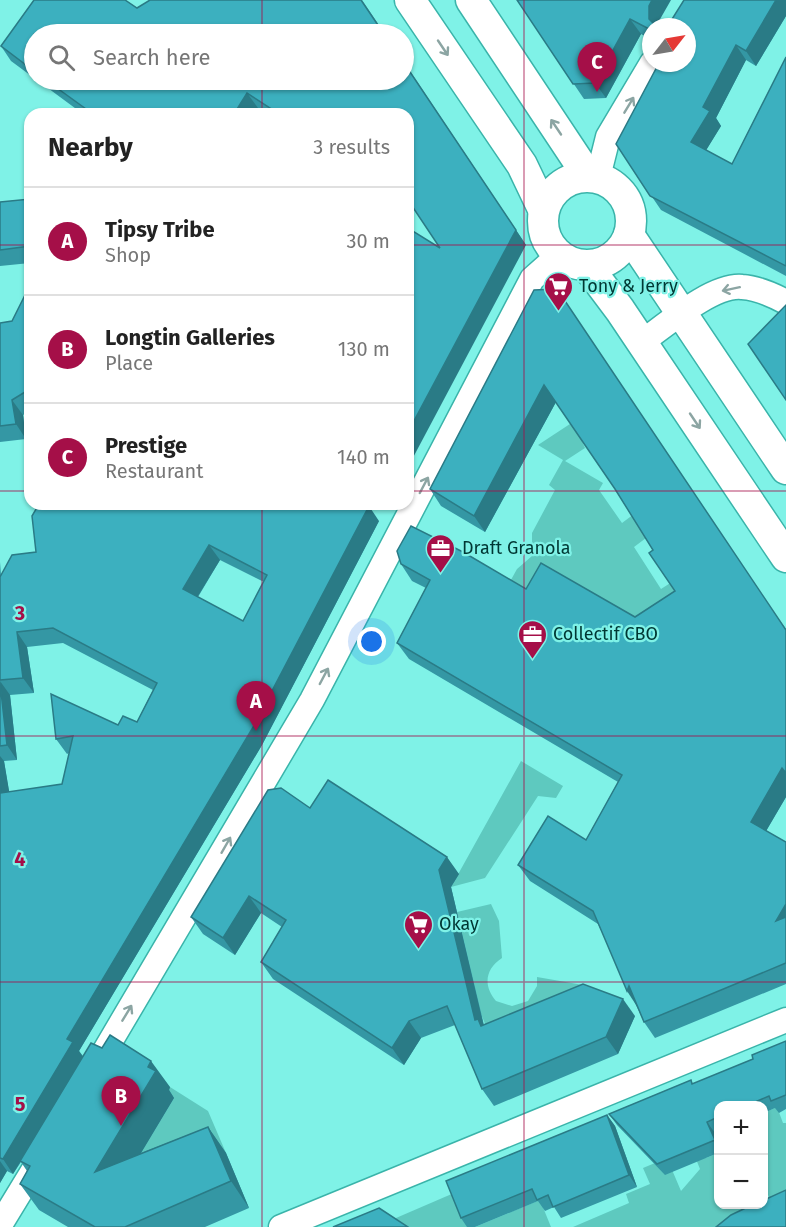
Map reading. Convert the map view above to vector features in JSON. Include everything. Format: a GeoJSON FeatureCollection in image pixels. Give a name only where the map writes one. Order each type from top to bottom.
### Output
{"type":"FeatureCollection","features":[{"type":"Feature","properties":{"kind":"street"},"geometry":{"type":"LineString","coordinates":[[410,0],[522,165],[543,209],[544,235],[559,255],[572,263],[587,266],[605,262],[620,251],[629,235],[632,221],[629,206],[622,194],[611,183],[593,177],[573,178],[560,185],[550,195],[543,209]]}},
{"type":"Feature","properties":{"kind":"street"},"geometry":{"type":"LineString","coordinates":[[471,0],[593,177]]}},
{"type":"Feature","properties":{"kind":"street"},"geometry":{"type":"LineString","coordinates":[[593,177],[608,137],[647,72]]}},
{"type":"Feature","properties":{"kind":"street"},"geometry":{"type":"LineString","coordinates":[[629,235],[786,469]]}},
{"type":"Feature","properties":{"kind":"street"},"geometry":{"type":"LineString","coordinates":[[414,505],[532,279],[559,255]]}},
{"type":"Feature","properties":{"kind":"street"},"geometry":{"type":"LineString","coordinates":[[587,266],[642,342],[786,557]]}},
{"type":"Feature","properties":{"kind":"street"},"geometry":{"type":"LineString","coordinates":[[642,342],[681,314],[727,288],[751,289],[769,293],[786,302]]}},
{"type":"Feature","properties":{"kind":"street"},"geometry":{"type":"LineString","coordinates":[[86,1082],[312,700],[411,510]]}},
{"type":"Feature","properties":{"kind":"street"},"geometry":{"type":"LineString","coordinates":[[280,1227],[786,1020]]}},
{"type":"Feature","properties":{"kind":"street"},"geometry":{"type":"LineString","coordinates":[[0,1225],[49,1143]]}},
{"type":"Feature","properties":{"kind":"shaded area"},"geometry":{"type":"Polygon","coordinates":[[[573,422],[585,448],[565,461],[603,483],[599,490],[622,523],[634,514],[646,538],[634,547],[661,589],[675,580],[689,602],[669,647],[538,606],[507,587],[517,569],[532,556],[532,533],[555,490],[549,485],[563,460],[538,445],[573,422]]]}},
{"type":"Feature","properties":{"kind":"shaded area"},"geometry":{"type":"Polygon","coordinates":[[[521,761],[563,786],[556,798],[538,796],[485,878],[451,887],[521,761]]]}},
{"type":"Feature","properties":{"kind":"shaded area"},"geometry":{"type":"Polygon","coordinates":[[[491,904],[499,921],[502,958],[492,967],[488,978],[489,990],[496,1001],[512,1006],[528,1001],[537,986],[537,977],[583,985],[493,1043],[481,1014],[457,912],[491,904]]]}},
{"type":"Feature","properties":{"kind":"shaded area"},"geometry":{"type":"Polygon","coordinates":[[[170,1087],[208,1111],[226,1153],[124,1194],[121,1186],[174,1098],[166,1093],[170,1087]]]}},
{"type":"Feature","properties":{"kind":"shaded area"},"geometry":{"type":"Polygon","coordinates":[[[777,1107],[783,1123],[786,1123],[786,1205],[774,1211],[768,1195],[768,1111],[777,1107]]]}},
{"type":"Feature","properties":{"kind":"shaded area"},"geometry":{"type":"Polygon","coordinates":[[[692,1149],[706,1158],[714,1155],[714,1209],[756,1209],[738,1227],[573,1227],[629,1203],[626,1194],[650,1184],[643,1168],[667,1158],[681,1191],[700,1169],[692,1149]]]}},
{"type":"Feature","properties":{"kind":"shaded area"},"geometry":{"type":"Polygon","coordinates":[[[454,1193],[468,1227],[398,1227],[389,1221],[454,1193]]]}},
{"type":"Feature","properties":{"kind":"shaded area"},"geometry":{"type":"Polygon","coordinates":[[[540,1200],[551,1227],[475,1227],[540,1200]]]}},
{"type":"Feature","properties":{"kind":"building"},"geometry":{"type":"Polygon","coordinates":[[[34,0],[125,0],[137,8],[150,0],[361,0],[377,24],[24,24],[24,63],[1,46],[34,0]]]}},
{"type":"Feature","properties":{"kind":"building"},"geometry":{"type":"Polygon","coordinates":[[[517,0],[652,0],[649,6],[649,18],[642,18],[642,25],[630,19],[595,83],[573,84],[517,0]]]}},
{"type":"Feature","properties":{"kind":"building"},"geometry":{"type":"Polygon","coordinates":[[[684,0],[776,0],[746,51],[736,45],[703,107],[710,111],[691,142],[732,164],[786,57],[786,266],[650,196],[616,144],[654,72],[696,72],[696,18],[673,18],[684,0]]]}},
{"type":"Feature","properties":{"kind":"building"},"geometry":{"type":"Polygon","coordinates":[[[414,78],[516,230],[414,421],[414,232],[440,248],[414,209],[414,108],[270,108],[247,93],[238,108],[85,108],[60,90],[414,90],[414,78]]]}},
{"type":"Feature","properties":{"kind":"building"},"geometry":{"type":"Polygon","coordinates":[[[24,200],[24,247],[0,250],[0,202],[24,200]]]}},
{"type":"Feature","properties":{"kind":"building"},"geometry":{"type":"Polygon","coordinates":[[[557,289],[786,630],[786,773],[782,768],[751,822],[786,842],[786,904],[776,921],[786,917],[786,963],[644,1022],[629,986],[627,991],[593,911],[518,865],[548,816],[586,840],[622,775],[397,643],[430,580],[401,564],[397,551],[411,526],[463,552],[526,589],[541,563],[635,617],[675,591],[649,553],[653,550],[615,489],[544,385],[474,516],[430,489],[534,290],[557,289]]]}},
{"type":"Feature","properties":{"kind":"building"},"geometry":{"type":"Polygon","coordinates":[[[24,297],[24,393],[12,400],[16,424],[0,426],[0,323],[12,321],[24,297]]]}},
{"type":"Feature","properties":{"kind":"building"},"geometry":{"type":"Polygon","coordinates":[[[786,305],[786,400],[748,344],[786,305]]]}},
{"type":"Feature","properties":{"kind":"building"},"geometry":{"type":"Polygon","coordinates":[[[36,510],[367,510],[252,729],[67,1039],[73,1042],[3,1159],[0,1158],[0,786],[1,793],[62,784],[73,736],[56,739],[51,694],[118,725],[123,716],[137,722],[157,683],[53,628],[17,632],[23,678],[0,680],[0,577],[12,555],[36,552],[32,516],[36,510]],[[209,545],[183,589],[243,621],[267,575],[209,545]]]}},
{"type":"Feature","properties":{"kind":"building"},"geometry":{"type":"Polygon","coordinates":[[[0,683],[7,745],[0,746],[0,683]]]}},
{"type":"Feature","properties":{"kind":"building"},"geometry":{"type":"Polygon","coordinates":[[[328,780],[447,857],[439,870],[475,1020],[478,1019],[481,1026],[583,984],[623,999],[606,1037],[482,1089],[447,1006],[409,1021],[392,1048],[261,962],[286,920],[249,896],[223,938],[191,917],[268,790],[281,788],[310,808],[328,780]]]}},
{"type":"Feature","properties":{"kind":"building"},"geometry":{"type":"Polygon","coordinates":[[[110,1035],[151,1061],[148,1067],[156,1071],[95,1172],[208,1127],[231,1181],[125,1227],[95,1227],[20,1184],[30,1166],[20,1161],[91,1043],[102,1048],[110,1035]]]}},
{"type":"Feature","properties":{"kind":"building"},"geometry":{"type":"Polygon","coordinates":[[[786,1041],[786,1095],[771,1101],[769,1096],[758,1101],[714,1101],[714,1119],[707,1122],[714,1140],[657,1164],[609,1114],[691,1080],[692,1084],[753,1059],[752,1055],[786,1041]]]}},
{"type":"Feature","properties":{"kind":"building"},"geometry":{"type":"Polygon","coordinates":[[[607,1115],[629,1175],[553,1207],[548,1195],[537,1200],[532,1189],[461,1218],[446,1181],[607,1115]]]}},
{"type":"Feature","properties":{"kind":"building"},"geometry":{"type":"Polygon","coordinates":[[[786,1190],[786,1227],[716,1227],[731,1215],[744,1209],[768,1209],[768,1198],[786,1190]]]}},
{"type":"Feature","properties":{"kind":"building"},"geometry":{"type":"Polygon","coordinates":[[[379,1208],[408,1227],[333,1227],[379,1208]]]}},
{"type":"Feature","properties":{"kind":"place","name":"Prestige"},"geometry":{"type":"Point","coordinates":[597,92]}},
{"type":"Feature","properties":{"kind":"place","name":"Tony & Jerry"},"geometry":{"type":"Point","coordinates":[558,312]}},
{"type":"Feature","properties":{"kind":"place","name":"Draft Granola"},"geometry":{"type":"Point","coordinates":[441,574]}},
{"type":"Feature","properties":{"kind":"place","name":"Collectif CBO"},"geometry":{"type":"Point","coordinates":[532,660]}},
{"type":"Feature","properties":{"kind":"place","name":"Tipsy Tribe"},"geometry":{"type":"Point","coordinates":[256,731]}},
{"type":"Feature","properties":{"kind":"place","name":"Okay"},"geometry":{"type":"Point","coordinates":[418,950]}},
{"type":"Feature","properties":{"kind":"place","name":"Longtin Galleries"},"geometry":{"type":"Point","coordinates":[121,1126]}}]}
